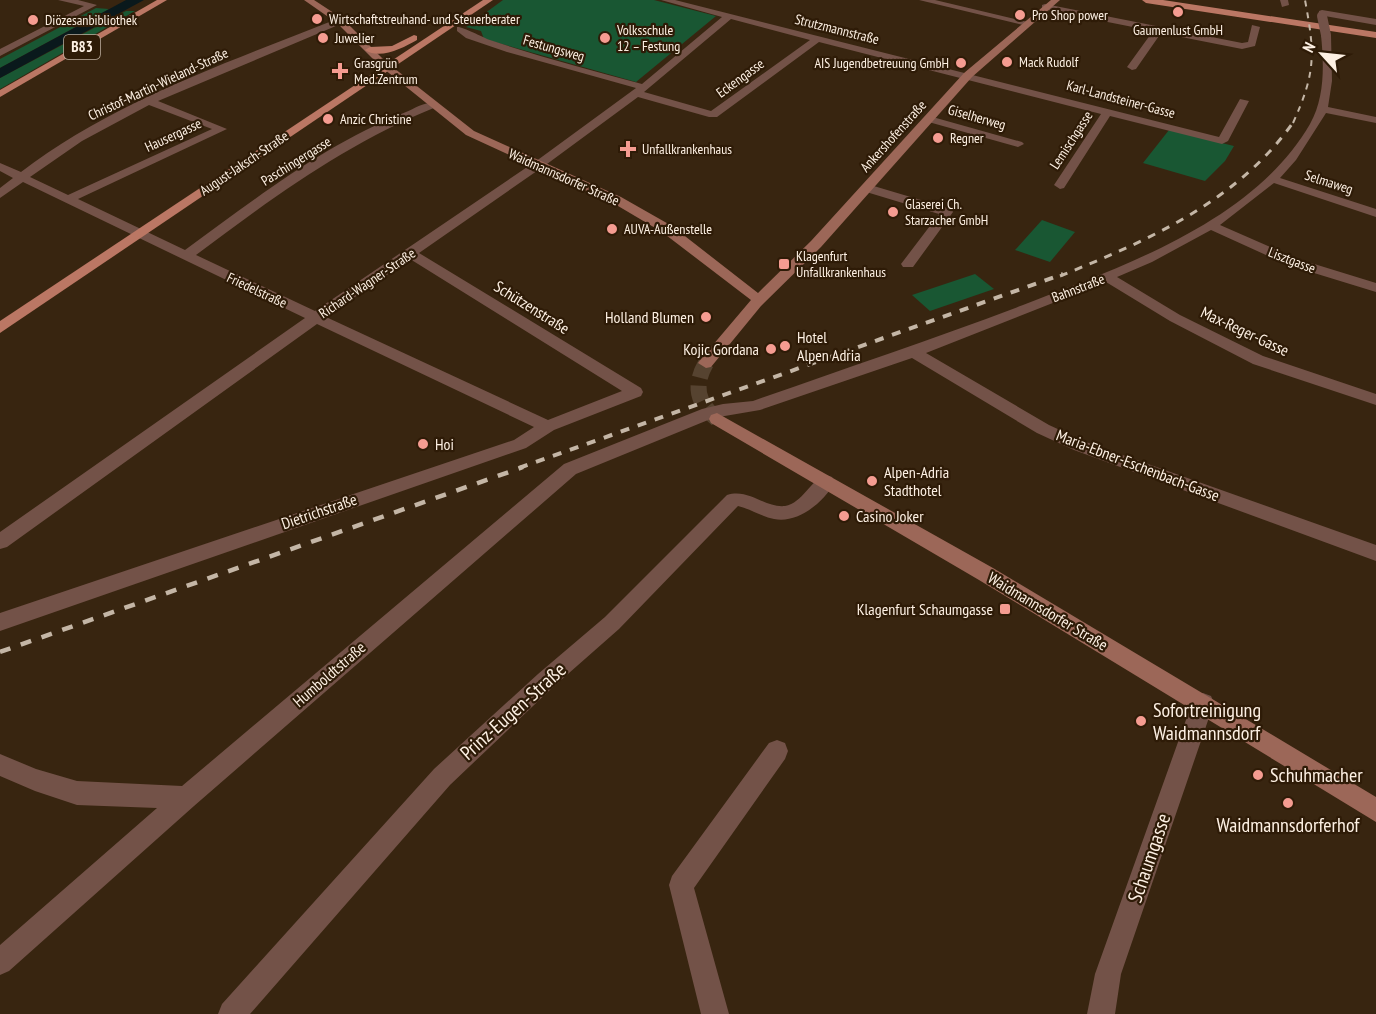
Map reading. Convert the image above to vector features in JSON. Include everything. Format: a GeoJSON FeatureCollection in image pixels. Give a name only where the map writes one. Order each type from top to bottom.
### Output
{"type":"FeatureCollection","features":[{"type":"Feature","properties":{"kind":"main road","name":"B83"},"geometry":{"type":"LineString","coordinates":[[0,93],[164,0]]}},
{"type":"Feature","properties":{"kind":"main road","name":"August-Jaksch-Straße"},"geometry":{"type":"LineString","coordinates":[[0,315],[135,232],[353,90],[425,35],[477,0]]}},
{"type":"Feature","properties":{"kind":"main road","name":"August-Jaksch-Straße"},"geometry":{"type":"LineString","coordinates":[[0,328],[272,133],[489,0]]}},
{"type":"Feature","properties":{"kind":"main road"},"geometry":{"type":"LineString","coordinates":[[1146,0],[1376,33]]}},
{"type":"Feature","properties":{"kind":"main road"},"geometry":{"type":"LineString","coordinates":[[1170,0],[1376,33]]}},
{"type":"Feature","properties":{"kind":"main road"},"geometry":{"type":"LineString","coordinates":[[370,50],[394,49],[425,35]]}},
{"type":"Feature","properties":{"kind":"main road"},"geometry":{"type":"LineString","coordinates":[[353,90],[381,78],[399,77]]}},
{"type":"Feature","properties":{"kind":"street"},"geometry":{"type":"LineString","coordinates":[[0,53],[93,5],[62,0]]}},
{"type":"Feature","properties":{"kind":"street","name":"Waidmannsdorfer Straße"},"geometry":{"type":"LineString","coordinates":[[308,0],[340,21],[385,65],[432,105],[470,133],[617,200],[667,229],[759,300]]}},
{"type":"Feature","properties":{"kind":"street","name":"Strutzmannstraße"},"geometry":{"type":"LineString","coordinates":[[665,0],[969,75]]}},
{"type":"Feature","properties":{"kind":"street"},"geometry":{"type":"LineString","coordinates":[[704,9],[716,0]]}},
{"type":"Feature","properties":{"kind":"street"},"geometry":{"type":"LineString","coordinates":[[923,0],[1027,23]]}},
{"type":"Feature","properties":{"kind":"street","name":"Ankershofenstraße"},"geometry":{"type":"LineString","coordinates":[[759,300],[816,244],[969,75],[1045,7],[1056,0]]}},
{"type":"Feature","properties":{"kind":"street","name":"Bahnstraße"},"geometry":{"type":"LineString","coordinates":[[681,423],[732,405],[754,406],[913,352],[1107,277],[1178,244],[1210,225],[1272,179],[1299,150],[1322,109],[1327,83],[1326,35],[1319,0]]}},
{"type":"Feature","properties":{"kind":"street"},"geometry":{"type":"LineString","coordinates":[[1045,7],[1248,46],[1252,44],[1255,27]]}},
{"type":"Feature","properties":{"kind":"street"},"geometry":{"type":"LineString","coordinates":[[1322,14],[1376,22]]}},
{"type":"Feature","properties":{"kind":"street","name":"Richard-Wagner-Straße"},"geometry":{"type":"LineString","coordinates":[[0,542],[640,90],[729,16]]}},
{"type":"Feature","properties":{"kind":"street","name":"Christof-Martin-Wieland-Straße"},"geometry":{"type":"LineString","coordinates":[[0,194],[21,176],[59,150],[151,102],[340,21]]}},
{"type":"Feature","properties":{"kind":"street","name":"Festungsweg"},"geometry":{"type":"LineString","coordinates":[[460,29],[469,36],[490,44],[640,90]]}},
{"type":"Feature","properties":{"kind":"street"},"geometry":{"type":"LineString","coordinates":[[1132,67],[1159,29]]}},
{"type":"Feature","properties":{"kind":"street","name":"Eckengasse"},"geometry":{"type":"LineString","coordinates":[[640,90],[713,115],[819,38]]}},
{"type":"Feature","properties":{"kind":"street","name":"Karl-Landsteiner-Gasse"},"geometry":{"type":"LineString","coordinates":[[969,75],[1222,141],[1244,101]]}},
{"type":"Feature","properties":{"kind":"street","name":"Hausergasse"},"geometry":{"type":"LineString","coordinates":[[69,200],[221,129],[151,102]]}},
{"type":"Feature","properties":{"kind":"street","name":"Paschingergasse"},"geometry":{"type":"LineString","coordinates":[[186,256],[254,205],[338,152],[412,112],[432,105]]}},
{"type":"Feature","properties":{"kind":"street"},"geometry":{"type":"LineString","coordinates":[[1322,109],[1376,120]]}},
{"type":"Feature","properties":{"kind":"street","name":"Lemischgasse"},"geometry":{"type":"LineString","coordinates":[[1060,185],[1108,111]]}},
{"type":"Feature","properties":{"kind":"street","name":"Giselherweg"},"geometry":{"type":"LineString","coordinates":[[929,119],[1018,144]]}},
{"type":"Feature","properties":{"kind":"street","name":"Friedelstraße"},"geometry":{"type":"LineString","coordinates":[[0,167],[533,421],[548,426]]}},
{"type":"Feature","properties":{"kind":"street","name":"Selmaweg"},"geometry":{"type":"LineString","coordinates":[[1272,179],[1376,213]]}},
{"type":"Feature","properties":{"kind":"street"},"geometry":{"type":"LineString","coordinates":[[867,188],[947,212],[908,264]]}},
{"type":"Feature","properties":{"kind":"street","name":"Lisztgasse"},"geometry":{"type":"LineString","coordinates":[[1210,225],[1293,262],[1376,288]]}},
{"type":"Feature","properties":{"kind":"street","name":"Schützenstraße"},"geometry":{"type":"LineString","coordinates":[[410,254],[635,392]]}},
{"type":"Feature","properties":{"kind":"street","name":"Max-Reger-Gasse"},"geometry":{"type":"LineString","coordinates":[[1107,277],[1175,318],[1258,360],[1376,400]]}},
{"type":"Feature","properties":{"kind":"street"},"geometry":{"type":"LineString","coordinates":[[706,363],[759,300]]}},
{"type":"Feature","properties":{"kind":"street","name":"Maria-Ebner-Eschenbach-Gasse"},"geometry":{"type":"LineString","coordinates":[[913,352],[1043,429],[1080,446],[1376,553]]}},
{"type":"Feature","properties":{"kind":"street","name":"Dietrichstraße"},"geometry":{"type":"LineString","coordinates":[[0,622],[520,444],[548,426],[635,392]]}},
{"type":"Feature","properties":{"kind":"street","name":"Waidmannsdorfer Straße"},"geometry":{"type":"LineString","coordinates":[[717,419],[1203,704],[1376,810]]}},
{"type":"Feature","properties":{"kind":"street","name":"Humboldtstraße"},"geometry":{"type":"LineString","coordinates":[[0,962],[186,798],[570,469],[637,444],[681,423]]}},
{"type":"Feature","properties":{"kind":"street","name":"Prinz-Eugen-Straße"},"geometry":{"type":"LineString","coordinates":[[232,1014],[442,777],[544,681],[612,623],[733,500],[743,499],[759,508],[776,513],[793,511],[826,482]]}},
{"type":"Feature","properties":{"kind":"street","name":"Schaumgasse"},"geometry":{"type":"LineString","coordinates":[[1101,1014],[1108,974],[1203,704]]}},
{"type":"Feature","properties":{"kind":"street"},"geometry":{"type":"LineString","coordinates":[[716,1014],[681,885],[777,751]]}},
{"type":"Feature","properties":{"kind":"street"},"geometry":{"type":"LineString","coordinates":[[0,765],[35,780],[77,793],[186,798]]}},
{"type":"Feature","properties":{"kind":"green space"},"geometry":{"type":"Polygon","coordinates":[[[503,0],[654,0],[716,16],[636,82],[484,39],[481,31],[466,27],[503,0]]]}},
{"type":"Feature","properties":{"kind":"green space"},"geometry":{"type":"Polygon","coordinates":[[[96,8],[109,9],[0,68],[0,59],[96,8]]]}},
{"type":"Feature","properties":{"kind":"green space"},"geometry":{"type":"Polygon","coordinates":[[[126,11],[135,11],[0,89],[0,78],[126,11]]]}},
{"type":"Feature","properties":{"kind":"green space"},"geometry":{"type":"Polygon","coordinates":[[[1169,130],[1234,146],[1225,161],[1205,181],[1143,163],[1169,130]]]}},
{"type":"Feature","properties":{"kind":"green space"},"geometry":{"type":"Polygon","coordinates":[[[1042,220],[1075,232],[1050,262],[1015,250],[1042,220]]]}},
{"type":"Feature","properties":{"kind":"green space"},"geometry":{"type":"Polygon","coordinates":[[[975,274],[994,289],[930,311],[912,295],[975,274]]]}},
{"type":"Feature","properties":{"kind":"shaded area"},"geometry":{"type":"Polygon","coordinates":[[[126,0],[144,0],[0,78],[0,68],[126,0]]]}},
{"type":"Feature","properties":{"kind":"tunnel"},"geometry":{"type":"LineString","coordinates":[[706,363],[699,379],[699,394],[705,407],[717,419]]}},
{"type":"Feature","properties":{"kind":"railway"},"geometry":{"type":"LineString","coordinates":[[1294,121],[1310,76],[1312,49],[1305,0]]}},
{"type":"Feature","properties":{"kind":"railway"},"geometry":{"type":"LineString","coordinates":[[1060,276],[1158,233],[1219,196],[1272,149],[1294,121]]}},
{"type":"Feature","properties":{"kind":"railway"},"geometry":{"type":"LineString","coordinates":[[519,468],[1063,274]]}},
{"type":"Feature","properties":{"kind":"railway"},"geometry":{"type":"LineString","coordinates":[[0,652],[523,467]]}},
{"type":"Feature","properties":{"kind":"place","name":"Gaumenlust GmbH"},"geometry":{"type":"Point","coordinates":[1178,12]}},
{"type":"Feature","properties":{"kind":"place","name":"Pro Shop power"},"geometry":{"type":"Point","coordinates":[1020,15]}},
{"type":"Feature","properties":{"kind":"place","name":"Wirtschaftstreuhand- und Steuerberater"},"geometry":{"type":"Point","coordinates":[317,19]}},
{"type":"Feature","properties":{"kind":"place","name":"Diözesanbibliothek"},"geometry":{"type":"Point","coordinates":[33,20]}},
{"type":"Feature","properties":{"kind":"place","name":"Juwelier"},"geometry":{"type":"Point","coordinates":[323,38]}},
{"type":"Feature","properties":{"kind":"place","name":"Volksschule 12 – Festung"},"geometry":{"type":"Point","coordinates":[605,38]}},
{"type":"Feature","properties":{"kind":"place","name":"Mack Rudolf"},"geometry":{"type":"Point","coordinates":[1007,62]}},
{"type":"Feature","properties":{"kind":"place","name":"AIS Jugendbetreuung GmbH"},"geometry":{"type":"Point","coordinates":[961,63]}},
{"type":"Feature","properties":{"kind":"place","name":"Grasgrün Med.Zentrum"},"geometry":{"type":"Point","coordinates":[340,71]}},
{"type":"Feature","properties":{"kind":"place","name":"Anzic Christine"},"geometry":{"type":"Point","coordinates":[328,119]}},
{"type":"Feature","properties":{"kind":"place","name":"Regner"},"geometry":{"type":"Point","coordinates":[938,138]}},
{"type":"Feature","properties":{"kind":"place","name":"Unfallkrankenhaus"},"geometry":{"type":"Point","coordinates":[628,149]}},
{"type":"Feature","properties":{"kind":"place","name":"Glaserei Ch. Starzacher GmbH"},"geometry":{"type":"Point","coordinates":[893,212]}},
{"type":"Feature","properties":{"kind":"place","name":"AUVA-Außenstelle"},"geometry":{"type":"Point","coordinates":[612,229]}},
{"type":"Feature","properties":{"kind":"place","name":"Klagenfurt Unfallkrankenhaus"},"geometry":{"type":"Point","coordinates":[784,264]}},
{"type":"Feature","properties":{"kind":"place","name":"Holland Blumen"},"geometry":{"type":"Point","coordinates":[706,317]}},
{"type":"Feature","properties":{"kind":"place","name":"Hotel Alpen Adria"},"geometry":{"type":"Point","coordinates":[785,346]}},
{"type":"Feature","properties":{"kind":"place","name":"Kojic Gordana"},"geometry":{"type":"Point","coordinates":[771,349]}},
{"type":"Feature","properties":{"kind":"place","name":"Hoi"},"geometry":{"type":"Point","coordinates":[423,444]}},
{"type":"Feature","properties":{"kind":"place","name":"Alpen-Adria Stadthotel"},"geometry":{"type":"Point","coordinates":[872,481]}},
{"type":"Feature","properties":{"kind":"place","name":"Casino Joker"},"geometry":{"type":"Point","coordinates":[844,516]}},
{"type":"Feature","properties":{"kind":"place","name":"Klagenfurt Schaumgasse"},"geometry":{"type":"Point","coordinates":[1005,609]}},
{"type":"Feature","properties":{"kind":"place","name":"Sofortreinigung Waidmannsdorf"},"geometry":{"type":"Point","coordinates":[1141,721]}},
{"type":"Feature","properties":{"kind":"place","name":"Schuhmacher"},"geometry":{"type":"Point","coordinates":[1258,775]}},
{"type":"Feature","properties":{"kind":"place","name":"Waidmannsdorferhof"},"geometry":{"type":"Point","coordinates":[1288,803]}}]}
